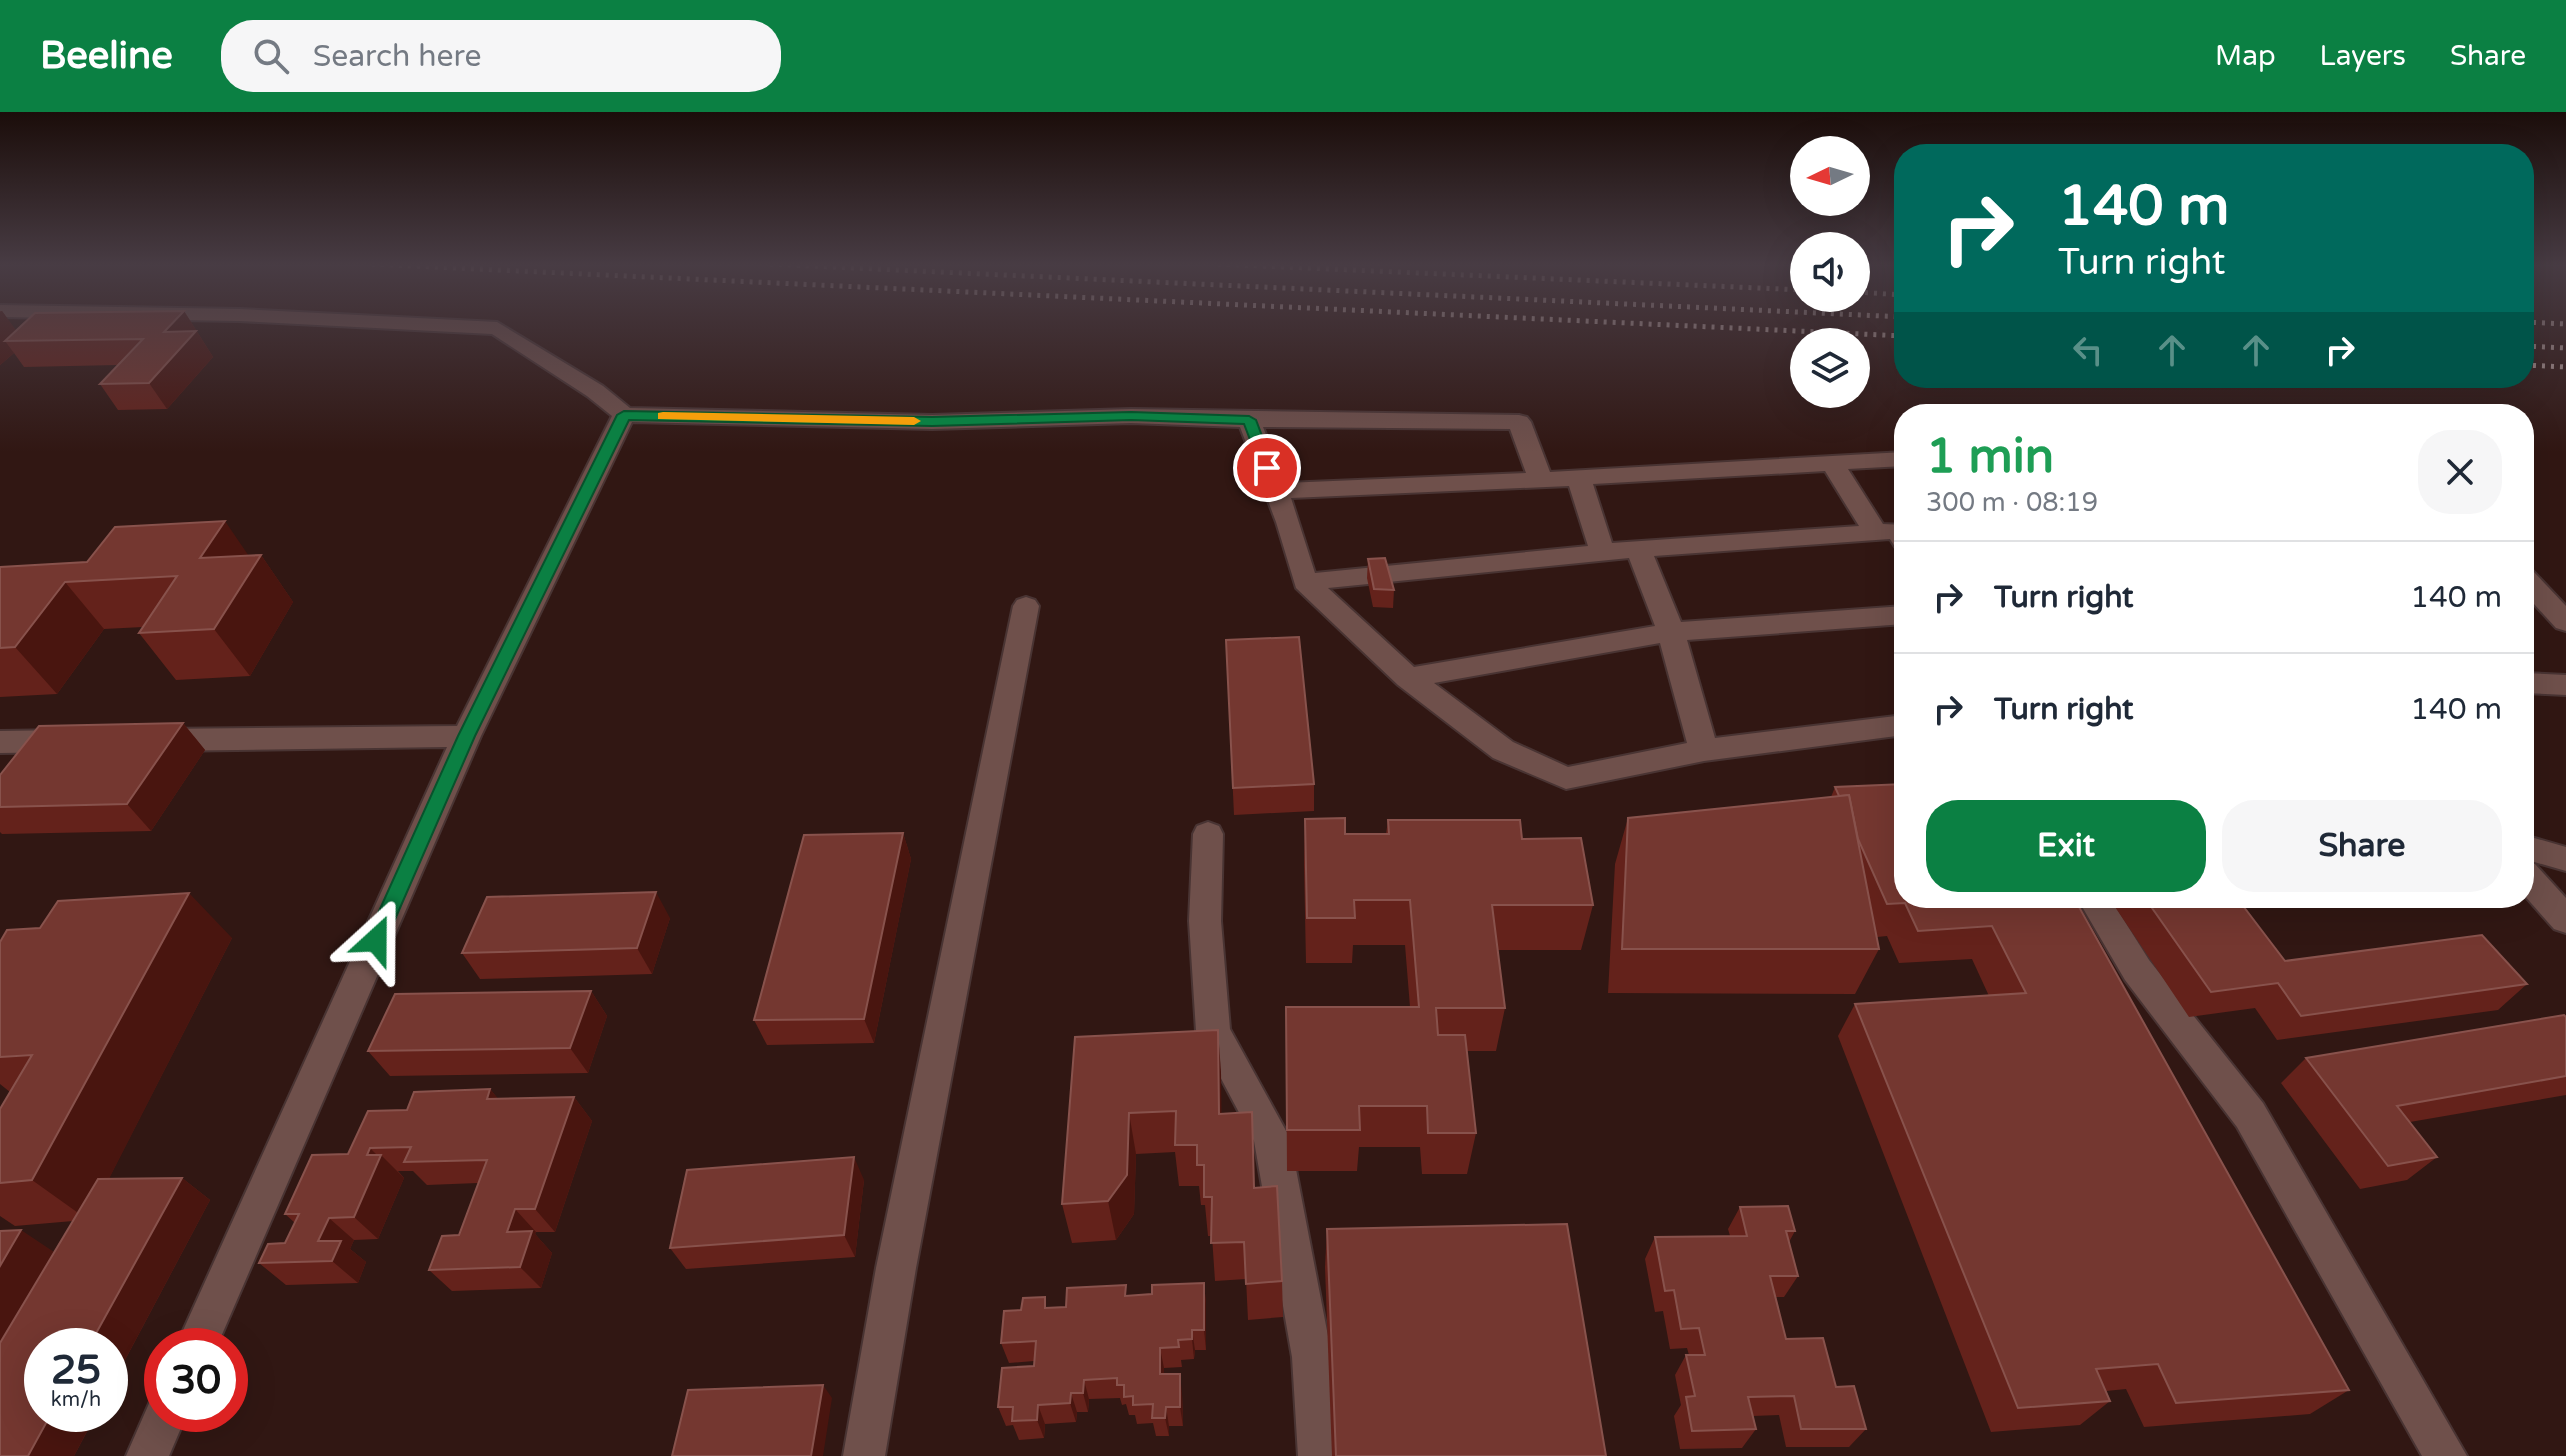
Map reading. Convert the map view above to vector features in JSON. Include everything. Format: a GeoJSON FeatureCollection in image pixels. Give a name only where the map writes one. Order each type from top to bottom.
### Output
{"type":"FeatureCollection","features":[{"type":"Feature","properties":{"kind":"street"},"geometry":{"type":"LineString","coordinates":[[472,327],[497,328],[595,391],[624,415],[932,422],[1131,416],[1519,422],[1541,480]]}},
{"type":"Feature","properties":{"kind":"street"},"geometry":{"type":"LineString","coordinates":[[204,1328],[466,736],[624,415]]}},
{"type":"Feature","properties":{"kind":"street"},"geometry":{"type":"LineString","coordinates":[[1249,420],[1305,582],[1408,678],[1503,750],[1566,778],[1704,750],[1894,726]]}},
{"type":"Feature","properties":{"kind":"street"},"geometry":{"type":"LineString","coordinates":[[1276,491],[1541,480],[1894,460]]}},
{"type":"Feature","properties":{"kind":"street"},"geometry":{"type":"LineString","coordinates":[[1832,463],[1894,532]]}},
{"type":"Feature","properties":{"kind":"street"},"geometry":{"type":"LineString","coordinates":[[1579,478],[1602,551]]}},
{"type":"Feature","properties":{"kind":"street"},"geometry":{"type":"LineString","coordinates":[[1305,582],[1602,551],[1894,533]]}},
{"type":"Feature","properties":{"kind":"street"},"geometry":{"type":"LineString","coordinates":[[1638,549],[1671,632],[1704,750]]}},
{"type":"Feature","properties":{"kind":"street"},"geometry":{"type":"LineString","coordinates":[[2534,588],[2566,622]]}},
{"type":"Feature","properties":{"kind":"street"},"geometry":{"type":"LineString","coordinates":[[864,1456],[896,1268],[1026,606]]}},
{"type":"Feature","properties":{"kind":"street"},"geometry":{"type":"LineString","coordinates":[[1408,678],[1671,632],[1894,616]]}},
{"type":"Feature","properties":{"kind":"street"},"geometry":{"type":"LineString","coordinates":[[2534,683],[2566,685]]}},
{"type":"Feature","properties":{"kind":"street"},"geometry":{"type":"LineString","coordinates":[[135,740],[466,736]]}},
{"type":"Feature","properties":{"kind":"street"},"geometry":{"type":"LineString","coordinates":[[0,742],[89,741]]}},
{"type":"Feature","properties":{"kind":"street"},"geometry":{"type":"LineString","coordinates":[[1208,834],[1205,921],[1213,1031],[1272,1138],[1312,1357],[1319,1456]]}},
{"type":"Feature","properties":{"kind":"street"},"geometry":{"type":"LineString","coordinates":[[2534,850],[2566,859]]}},
{"type":"Feature","properties":{"kind":"street"},"geometry":{"type":"LineString","coordinates":[[2534,884],[2566,920]]}},
{"type":"Feature","properties":{"kind":"street"},"geometry":{"type":"LineString","coordinates":[[2099,908],[2137,970],[2250,1115],[2446,1456]]}},
{"type":"Feature","properties":{"kind":"street"},"geometry":{"type":"LineString","coordinates":[[147,1456],[158,1432]]}},
{"type":"Feature","properties":{"kind":"building"},"geometry":{"type":"Polygon","coordinates":[[[20,327],[169,327],[164,332],[196,331],[149,383],[100,384],[143,339],[5,341],[20,327]]]}},
{"type":"Feature","properties":{"kind":"building"},"geometry":{"type":"Polygon","coordinates":[[[225,521],[200,558],[261,555],[214,629],[139,633],[177,576],[65,582],[15,647],[0,648],[0,567],[87,562],[115,527],[225,521]]]}},
{"type":"Feature","properties":{"kind":"building"},"geometry":{"type":"Polygon","coordinates":[[[1385,558],[1394,590],[1374,589],[1368,559],[1385,558]]]}},
{"type":"Feature","properties":{"kind":"building"},"geometry":{"type":"Polygon","coordinates":[[[1299,637],[1314,784],[1233,788],[1226,640],[1299,637]]]}},
{"type":"Feature","properties":{"kind":"building"},"geometry":{"type":"Polygon","coordinates":[[[183,723],[127,804],[0,807],[0,775],[39,726],[183,723]]]}},
{"type":"Feature","properties":{"kind":"building"},"geometry":{"type":"Polygon","coordinates":[[[1894,784],[1894,904],[1887,904],[1858,839],[1849,795],[1839,796],[1835,787],[1894,784]]]}},
{"type":"Feature","properties":{"kind":"building"},"geometry":{"type":"Polygon","coordinates":[[[1849,795],[1879,949],[1622,949],[1628,818],[1849,795]]]}},
{"type":"Feature","properties":{"kind":"building"},"geometry":{"type":"Polygon","coordinates":[[[1345,818],[1345,834],[1389,834],[1388,820],[1520,820],[1522,839],[1581,838],[1593,905],[1492,905],[1505,1008],[1436,1008],[1438,1035],[1465,1035],[1476,1133],[1428,1133],[1427,1106],[1359,1106],[1360,1130],[1287,1130],[1286,1007],[1419,1007],[1410,900],[1354,900],[1355,918],[1307,918],[1305,819],[1345,818]]]}},
{"type":"Feature","properties":{"kind":"building"},"geometry":{"type":"Polygon","coordinates":[[[903,833],[864,1019],[754,1020],[804,835],[903,833]]]}},
{"type":"Feature","properties":{"kind":"building"},"geometry":{"type":"Polygon","coordinates":[[[656,892],[637,948],[462,953],[487,897],[656,892]]]}},
{"type":"Feature","properties":{"kind":"building"},"geometry":{"type":"Polygon","coordinates":[[[189,893],[32,1180],[0,1183],[0,1109],[32,1055],[0,1057],[0,942],[7,930],[40,928],[58,901],[189,893]]]}},
{"type":"Feature","properties":{"kind":"building"},"geometry":{"type":"Polygon","coordinates":[[[1907,908],[2080,908],[2349,1390],[2176,1403],[2158,1364],[2096,1369],[2110,1401],[2018,1408],[1855,1004],[2026,993],[1992,926],[1918,931],[1907,908]]]}},
{"type":"Feature","properties":{"kind":"building"},"geometry":{"type":"Polygon","coordinates":[[[2152,908],[2245,908],[2285,961],[2482,935],[2527,984],[2301,1016],[2278,983],[2211,992],[2152,908]]]}},
{"type":"Feature","properties":{"kind":"building"},"geometry":{"type":"Polygon","coordinates":[[[591,991],[570,1048],[368,1051],[395,994],[591,991]]]}},
{"type":"Feature","properties":{"kind":"building"},"geometry":{"type":"Polygon","coordinates":[[[2564,1015],[2566,1076],[2397,1106],[2437,1157],[2388,1166],[2306,1058],[2564,1015]]]}},
{"type":"Feature","properties":{"kind":"building"},"geometry":{"type":"Polygon","coordinates":[[[1218,1030],[1219,1114],[1252,1112],[1254,1188],[1277,1186],[1282,1281],[1246,1284],[1244,1242],[1211,1243],[1212,1197],[1204,1197],[1204,1165],[1197,1165],[1197,1145],[1175,1145],[1176,1111],[1129,1113],[1127,1175],[1108,1201],[1062,1204],[1075,1037],[1218,1030]]]}},
{"type":"Feature","properties":{"kind":"building"},"geometry":{"type":"Polygon","coordinates":[[[490,1089],[487,1099],[574,1097],[535,1209],[515,1209],[507,1232],[532,1231],[520,1267],[429,1270],[442,1236],[459,1235],[487,1160],[404,1162],[411,1147],[370,1148],[367,1155],[381,1155],[354,1217],[329,1218],[318,1241],[341,1241],[332,1261],[259,1263],[268,1244],[285,1243],[299,1214],[285,1214],[312,1155],[348,1154],[368,1111],[407,1110],[414,1092],[490,1089]]]}},
{"type":"Feature","properties":{"kind":"building"},"geometry":{"type":"Polygon","coordinates":[[[854,1157],[844,1235],[670,1248],[687,1170],[854,1157]]]}},
{"type":"Feature","properties":{"kind":"building"},"geometry":{"type":"Polygon","coordinates":[[[182,1178],[99,1328],[24,1328],[24,1432],[41,1432],[28,1456],[0,1456],[0,1343],[98,1179],[182,1178]]]}},
{"type":"Feature","properties":{"kind":"building"},"geometry":{"type":"Polygon","coordinates":[[[1788,1206],[1795,1231],[1786,1231],[1798,1276],[1770,1276],[1786,1339],[1823,1338],[1836,1387],[1854,1386],[1866,1429],[1801,1429],[1794,1396],[1748,1397],[1756,1429],[1692,1431],[1686,1397],[1695,1396],[1686,1355],[1705,1355],[1699,1328],[1681,1329],[1674,1290],[1665,1291],[1655,1237],[1747,1236],[1740,1207],[1788,1206]]]}},
{"type":"Feature","properties":{"kind":"building"},"geometry":{"type":"Polygon","coordinates":[[[1567,1224],[1606,1456],[1336,1456],[1327,1229],[1567,1224]]]}},
{"type":"Feature","properties":{"kind":"building"},"geometry":{"type":"Polygon","coordinates":[[[21,1230],[0,1266],[0,1231],[21,1230]]]}},
{"type":"Feature","properties":{"kind":"building"},"geometry":{"type":"Polygon","coordinates":[[[1204,1283],[1204,1330],[1192,1330],[1192,1339],[1178,1340],[1179,1347],[1160,1348],[1160,1374],[1180,1374],[1180,1407],[1166,1407],[1165,1418],[1152,1418],[1153,1404],[1133,1405],[1133,1396],[1124,1397],[1124,1385],[1117,1385],[1117,1378],[1084,1380],[1083,1393],[1071,1393],[1070,1403],[1038,1405],[1037,1420],[1012,1421],[1013,1407],[998,1407],[1002,1368],[1034,1366],[1036,1341],[1001,1343],[1004,1311],[1021,1310],[1023,1298],[1045,1297],[1045,1308],[1066,1307],[1067,1288],[1126,1285],[1125,1296],[1152,1294],[1152,1285],[1204,1283]]]}},
{"type":"Feature","properties":{"kind":"building"},"geometry":{"type":"Polygon","coordinates":[[[823,1385],[811,1456],[672,1456],[688,1390],[823,1385]]]}},
{"type":"Feature","properties":{"kind":"railway"},"geometry":{"type":"LineString","coordinates":[[1707,327],[1894,336]]}},
{"type":"Feature","properties":{"kind":"railway"},"geometry":{"type":"LineString","coordinates":[[2534,346],[2566,348]]}},
{"type":"Feature","properties":{"kind":"railway"},"geometry":{"type":"LineString","coordinates":[[2534,365],[2566,367]]}},
{"type":"Feature","properties":{"kind":"slow traffic"},"geometry":{"type":"LineString","coordinates":[[663,416],[914,421]]}},
{"type":"Feature","properties":{"kind":"route"},"geometry":{"type":"LineString","coordinates":[[376,940],[466,736],[624,415],[932,422],[1131,416],[1249,420],[1267,468]]}}]}
